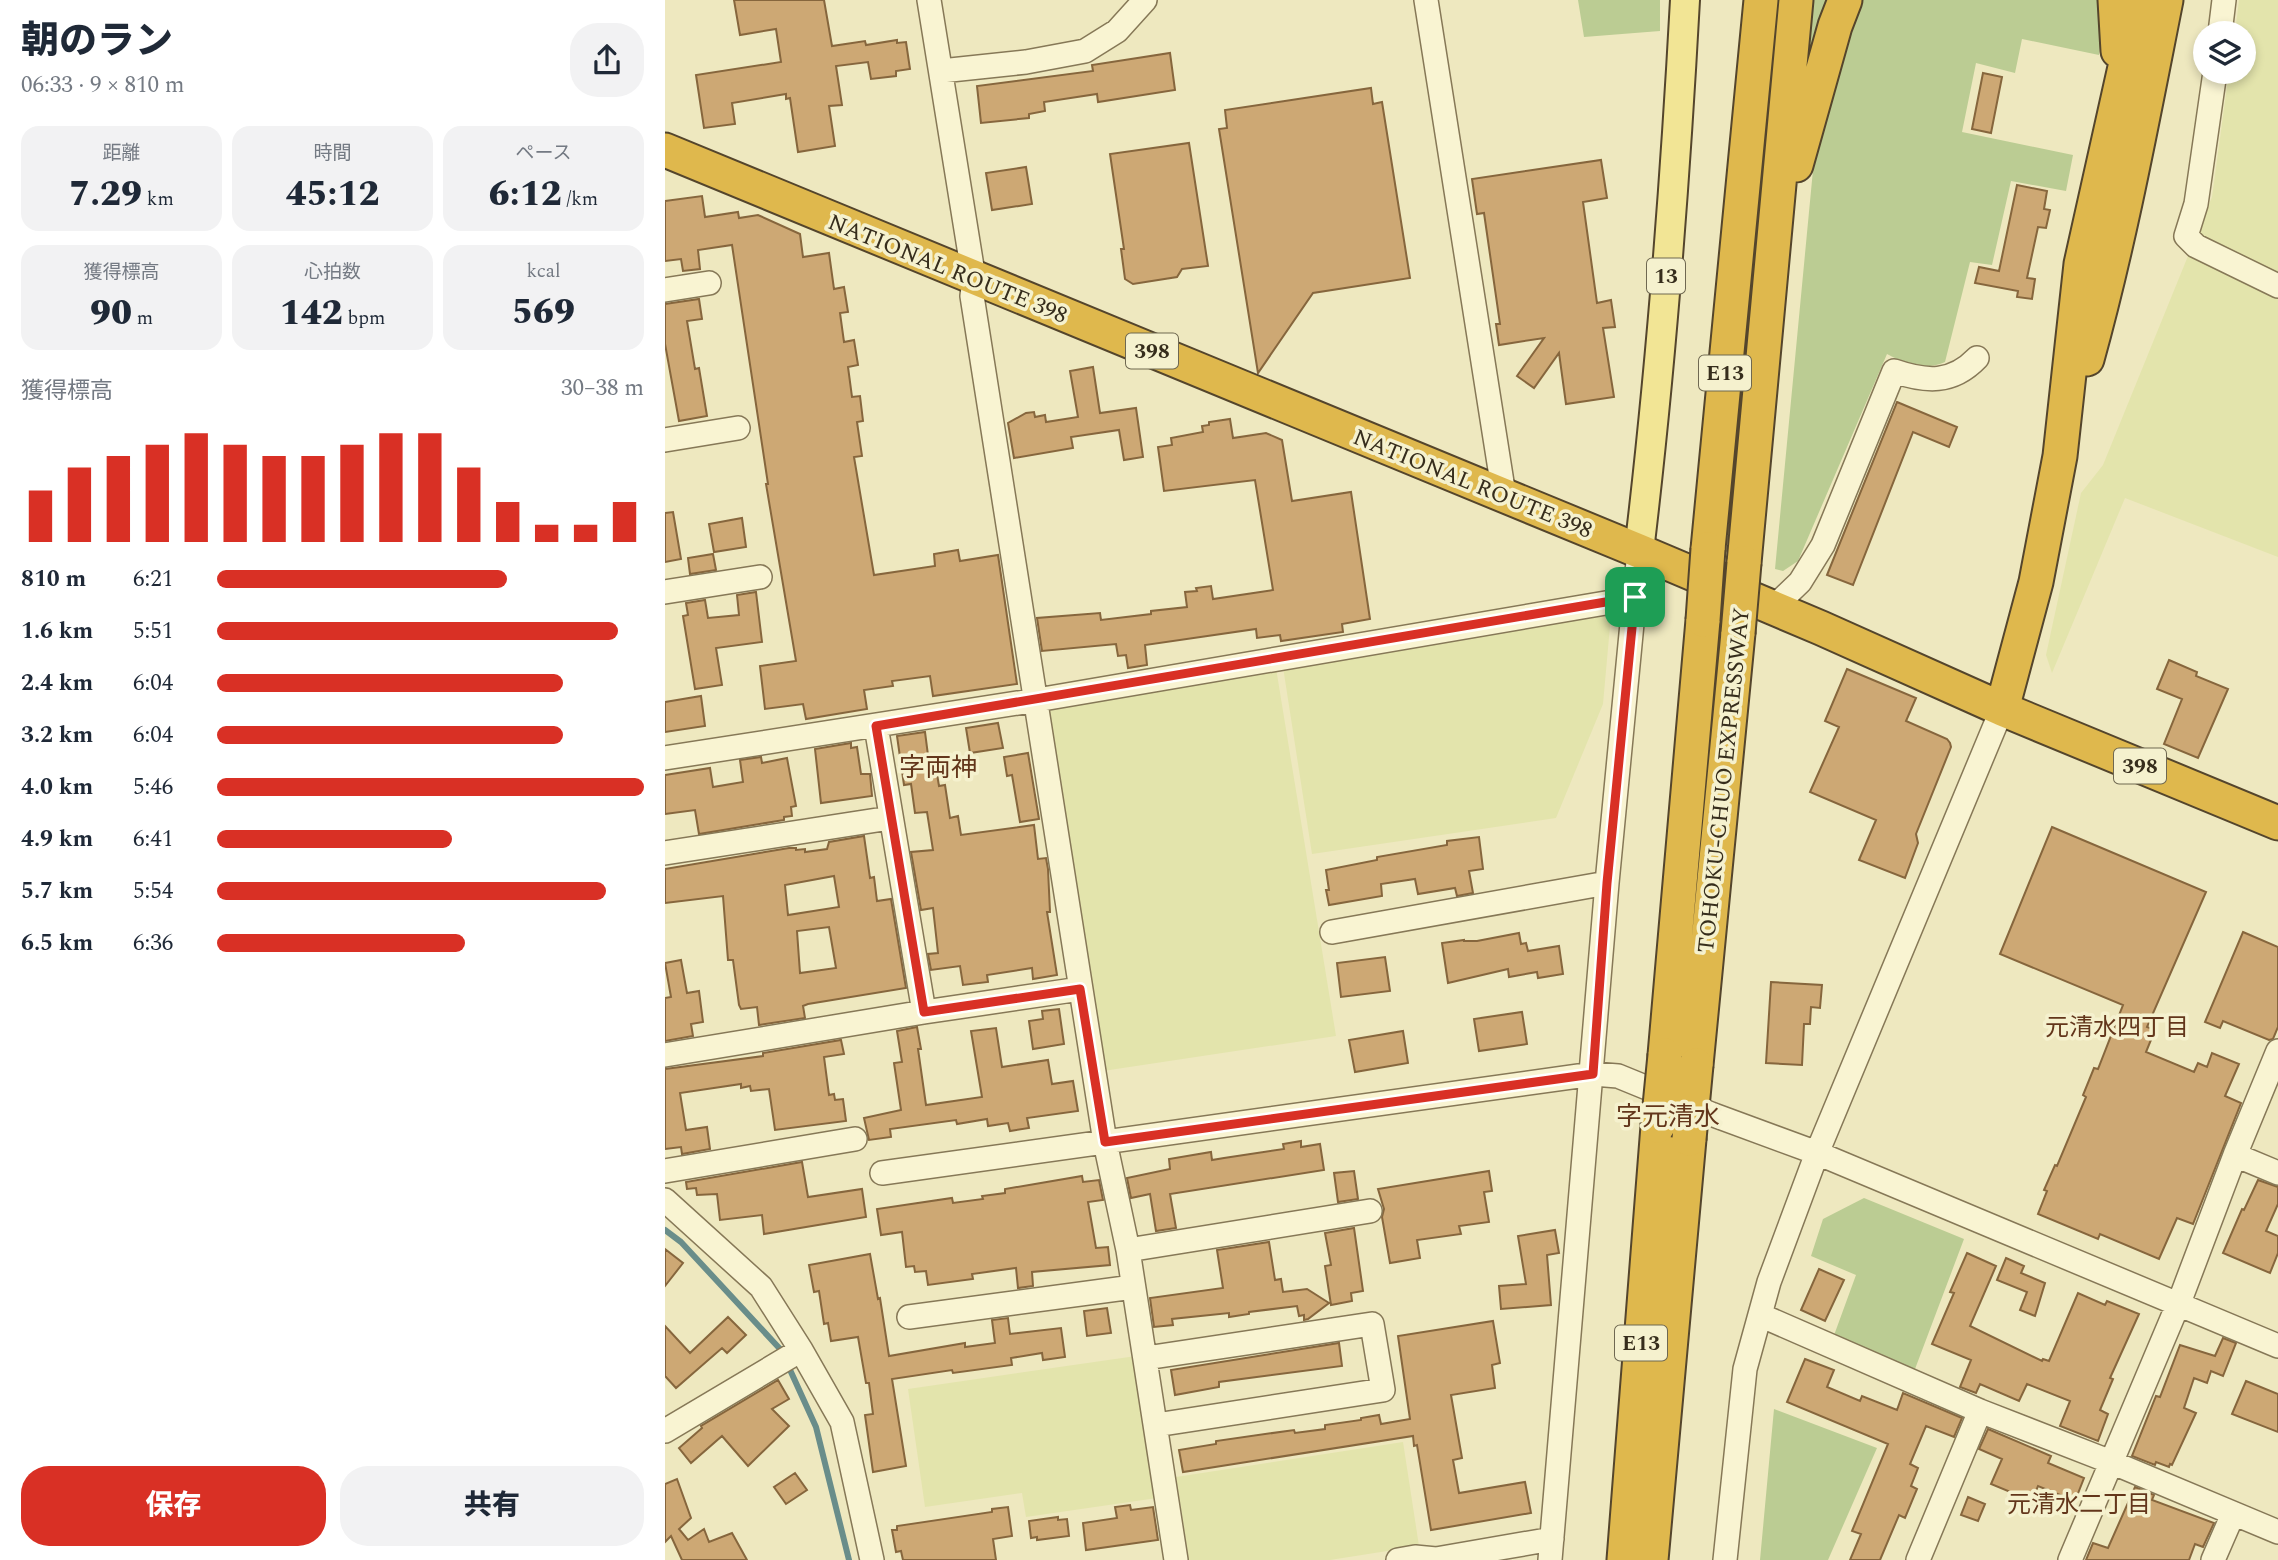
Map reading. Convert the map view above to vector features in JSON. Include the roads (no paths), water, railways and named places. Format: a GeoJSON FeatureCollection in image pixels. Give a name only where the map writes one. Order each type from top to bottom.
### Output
{"type":"FeatureCollection","features":[{"type":"Feature","properties":{"kind":"highway"},"geometry":{"type":"LineString","coordinates":[[1741,196],[1738,72],[1743,0]]}},
{"type":"Feature","properties":{"kind":"highway","name":"TOHOKU-CHUO EXPRESSWAY"},"geometry":{"type":"LineString","coordinates":[[1624,1560],[1708,550],[1761,0]]}},
{"type":"Feature","properties":{"kind":"highway","name":"TOHOKU-CHUO EXPRESSWAY"},"geometry":{"type":"LineString","coordinates":[[1651,1560],[1795,0]]}},
{"type":"Feature","properties":{"kind":"highway"},"geometry":{"type":"LineString","coordinates":[[1773,247],[1835,26],[1845,0]]}},
{"type":"Feature","properties":{"kind":"highway"},"geometry":{"type":"LineString","coordinates":[[2115,0],[2121,85]]}},
{"type":"Feature","properties":{"kind":"highway"},"geometry":{"type":"LineString","coordinates":[[2002,709],[2036,582],[2060,456],[2081,264],[2140,0]]}},
{"type":"Feature","properties":{"kind":"highway"},"geometry":{"type":"LineString","coordinates":[[2060,456],[2111,273],[2166,0]]}},
{"type":"Feature","properties":{"kind":"highway","name":"NATIONAL ROUTE 398"},"geometry":{"type":"LineString","coordinates":[[665,150],[1639,551],[2002,709],[2278,822]]}},
{"type":"Feature","properties":{"kind":"main road","name":"13"},"geometry":{"type":"LineString","coordinates":[[1639,551],[1655,419],[1685,0]]}},
{"type":"Feature","properties":{"kind":"street"},"geometry":{"type":"LineString","coordinates":[[929,0],[974,279],[972,296],[1080,989],[1105,1142],[1128,1250],[1176,1560]]}},
{"type":"Feature","properties":{"kind":"street"},"geometry":{"type":"LineString","coordinates":[[941,71],[1026,62],[1085,51],[1117,31],[1145,0]]}},
{"type":"Feature","properties":{"kind":"street"},"geometry":{"type":"LineString","coordinates":[[1426,0],[1504,495]]}},
{"type":"Feature","properties":{"kind":"street"},"geometry":{"type":"LineString","coordinates":[[2221,21],[2224,0]]}},
{"type":"Feature","properties":{"kind":"street"},"geometry":{"type":"LineString","coordinates":[[2213,84],[2196,204],[2186,236],[2196,246],[2278,286]]}},
{"type":"Feature","properties":{"kind":"street"},"geometry":{"type":"LineString","coordinates":[[665,290],[709,283]]}},
{"type":"Feature","properties":{"kind":"street"},"geometry":{"type":"LineString","coordinates":[[1773,608],[1800,582],[1823,545],[1894,371],[1917,379],[1938,379],[1955,375],[1968,368],[1977,358]]}},
{"type":"Feature","properties":{"kind":"street"},"geometry":{"type":"LineString","coordinates":[[665,440],[738,428]]}},
{"type":"Feature","properties":{"kind":"street"},"geometry":{"type":"LineString","coordinates":[[1398,1560],[1551,1550],[1607,883],[1639,551]]}},
{"type":"Feature","properties":{"kind":"street"},"geometry":{"type":"LineString","coordinates":[[665,592],[760,577]]}},
{"type":"Feature","properties":{"kind":"street"},"geometry":{"type":"LineString","coordinates":[[665,758],[1037,700],[1635,597]]}},
{"type":"Feature","properties":{"kind":"street"},"geometry":{"type":"LineString","coordinates":[[1725,1560],[1745,1369],[1769,1282],[1817,1153],[2002,709]]}},
{"type":"Feature","properties":{"kind":"street"},"geometry":{"type":"LineString","coordinates":[[876,726],[924,1012]]}},
{"type":"Feature","properties":{"kind":"street"},"geometry":{"type":"LineString","coordinates":[[665,853],[890,818]]}},
{"type":"Feature","properties":{"kind":"street"},"geometry":{"type":"LineString","coordinates":[[1332,932],[1607,883]]}},
{"type":"Feature","properties":{"kind":"street"},"geometry":{"type":"LineString","coordinates":[[665,1055],[1080,989]]}},
{"type":"Feature","properties":{"kind":"street"},"geometry":{"type":"LineString","coordinates":[[2070,1560],[2177,1305],[2278,1051]]}},
{"type":"Feature","properties":{"kind":"street"},"geometry":{"type":"LineString","coordinates":[[882,1173],[1593,1074],[1618,1076],[1817,1153],[2278,1346]]}},
{"type":"Feature","properties":{"kind":"street"},"geometry":{"type":"LineString","coordinates":[[665,1171],[855,1139]]}},
{"type":"Feature","properties":{"kind":"street"},"geometry":{"type":"LineString","coordinates":[[2235,1155],[2278,1173]]}},
{"type":"Feature","properties":{"kind":"street"},"geometry":{"type":"LineString","coordinates":[[665,1200],[761,1287],[801,1350],[842,1422],[872,1560]]}},
{"type":"Feature","properties":{"kind":"street"},"geometry":{"type":"LineString","coordinates":[[1128,1250],[1370,1211]]}},
{"type":"Feature","properties":{"kind":"street"},"geometry":{"type":"LineString","coordinates":[[909,1317],[1133,1287]]}},
{"type":"Feature","properties":{"kind":"street"},"geometry":{"type":"LineString","coordinates":[[1760,1315],[1980,1410],[2278,1532]]}},
{"type":"Feature","properties":{"kind":"street"},"geometry":{"type":"LineString","coordinates":[[1146,1358],[1372,1324],[1383,1390],[1156,1425]]}},
{"type":"Feature","properties":{"kind":"street"},"geometry":{"type":"LineString","coordinates":[[665,1430],[801,1350]]}},
{"type":"Feature","properties":{"kind":"street"},"geometry":{"type":"LineString","coordinates":[[1918,1560],[1980,1410]]}},
{"type":"Feature","properties":{"kind":"street"},"geometry":{"type":"LineString","coordinates":[[2213,1560],[2233,1514]]}},
{"type":"Feature","properties":{"kind":"waterway"},"geometry":{"type":"LineString","coordinates":[[665,1230],[681,1242],[781,1350],[816,1427],[849,1560]]}},
{"type":"Feature","properties":{"kind":"district","name":"字両神"},"geometry":{"type":"Point","coordinates":[938,767]}},
{"type":"Feature","properties":{"kind":"district","name":"元清水四丁目"},"geometry":{"type":"Point","coordinates":[2117,1027]}},
{"type":"Feature","properties":{"kind":"district","name":"字元清水"},"geometry":{"type":"Point","coordinates":[1668,1116]}},
{"type":"Feature","properties":{"kind":"district","name":"元清水二丁目"},"geometry":{"type":"Point","coordinates":[2079,1504]}}]}
